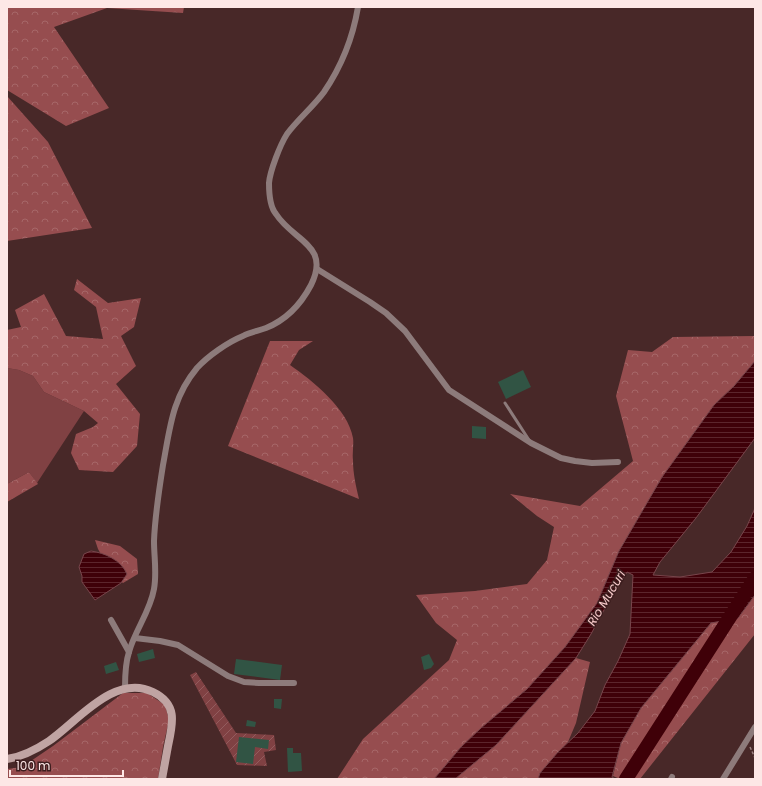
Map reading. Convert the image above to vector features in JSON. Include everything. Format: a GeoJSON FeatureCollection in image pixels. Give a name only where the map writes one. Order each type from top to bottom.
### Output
{"type":"FeatureCollection","features":[{"type":"Feature","properties":{"kind":"main road"},"geometry":{"type":"LineString","coordinates":[[7,759],[32,751],[49,741],[103,698],[125,688],[138,688],[150,690],[160,695],[167,701],[171,710],[173,725],[162,779]]}},
{"type":"Feature","properties":{"kind":"street"},"geometry":{"type":"LineString","coordinates":[[125,688],[125,668],[129,652],[148,610],[154,589],[156,571],[154,543],[156,507],[171,416],[182,388],[198,367],[214,353],[242,336],[267,328],[284,318],[297,307],[310,287],[316,274],[317,261],[310,247],[275,214],[270,198],[269,182],[274,163],[287,135],[314,105],[325,90],[342,61],[355,25],[358,7]]}},
{"type":"Feature","properties":{"kind":"street"},"geometry":{"type":"LineString","coordinates":[[317,269],[386,313],[405,331],[449,390],[531,443],[561,458],[575,462],[618,462]]}},
{"type":"Feature","properties":{"kind":"street"},"geometry":{"type":"LineString","coordinates":[[111,620],[129,652]]}},
{"type":"Feature","properties":{"kind":"street"},"geometry":{"type":"LineString","coordinates":[[135,638],[160,641],[178,646],[228,676],[244,682],[294,683]]}},
{"type":"Feature","properties":{"kind":"street"},"geometry":{"type":"LineString","coordinates":[[723,779],[755,727]]}},
{"type":"Feature","properties":{"kind":"lane"},"geometry":{"type":"LineString","coordinates":[[505,403],[531,443]]}},
{"type":"Feature","properties":{"kind":"path"},"geometry":{"type":"LineString","coordinates":[[747,740],[755,758]]}},
{"type":"Feature","properties":{"kind":"shaded area"},"geometry":{"type":"Polygon","coordinates":[[[7,368],[19,370],[33,376],[44,392],[84,411],[37,483],[29,472],[7,484],[7,368]]]}},
{"type":"Feature","properties":{"kind":"shaded area"},"geometry":{"type":"Polygon","coordinates":[[[196,672],[236,733],[274,735],[276,750],[264,752],[267,766],[237,765],[190,675],[196,672]]]}},
{"type":"Feature","properties":{"kind":"green space"},"geometry":{"type":"Polygon","coordinates":[[[7,7],[184,7],[183,13],[107,8],[54,27],[109,108],[66,126],[7,90],[7,7]]]}},
{"type":"Feature","properties":{"kind":"green space"},"geometry":{"type":"Polygon","coordinates":[[[7,96],[48,142],[92,228],[7,241],[7,96]]]}},
{"type":"Feature","properties":{"kind":"green space"},"geometry":{"type":"Polygon","coordinates":[[[77,279],[108,303],[141,298],[134,327],[121,336],[136,366],[116,384],[140,414],[137,446],[113,472],[79,470],[71,453],[76,434],[93,427],[98,423],[84,411],[44,392],[33,376],[19,370],[7,368],[7,330],[21,327],[15,310],[44,294],[66,336],[103,339],[96,307],[74,290],[77,279]]]}},
{"type":"Feature","properties":{"kind":"green space"},"geometry":{"type":"Polygon","coordinates":[[[755,336],[755,361],[734,386],[714,405],[680,452],[619,551],[597,603],[565,647],[527,689],[461,747],[434,779],[337,779],[363,739],[449,660],[457,640],[436,623],[416,595],[475,591],[527,584],[547,560],[554,527],[537,516],[510,494],[580,506],[633,461],[616,396],[628,350],[652,352],[673,337],[755,336]]]}},
{"type":"Feature","properties":{"kind":"green space"},"geometry":{"type":"Polygon","coordinates":[[[270,341],[313,341],[299,350],[290,365],[319,387],[337,406],[350,427],[353,438],[354,475],[359,499],[228,446],[270,341]]]}},
{"type":"Feature","properties":{"kind":"green space"},"geometry":{"type":"Polygon","coordinates":[[[29,472],[38,484],[7,502],[7,484],[29,472]]]}},
{"type":"Feature","properties":{"kind":"green space"},"geometry":{"type":"Polygon","coordinates":[[[95,540],[120,546],[137,559],[138,574],[123,583],[107,570],[95,540]]]}},
{"type":"Feature","properties":{"kind":"green space"},"geometry":{"type":"Polygon","coordinates":[[[755,595],[755,634],[640,779],[620,779],[613,776],[621,743],[641,708],[711,623],[738,618],[755,595]]]}},
{"type":"Feature","properties":{"kind":"green space"},"geometry":{"type":"Polygon","coordinates":[[[576,658],[590,662],[576,723],[568,742],[540,773],[538,779],[455,779],[496,745],[576,658]]]}},
{"type":"Feature","properties":{"kind":"green space"},"geometry":{"type":"Polygon","coordinates":[[[123,693],[147,693],[165,705],[169,720],[158,779],[7,779],[7,769],[22,767],[53,746],[123,693]]]}},
{"type":"Feature","properties":{"kind":"water"},"geometry":{"type":"Polygon","coordinates":[[[755,361],[755,438],[696,518],[660,562],[653,575],[680,577],[712,572],[731,552],[747,526],[755,508],[755,595],[738,618],[711,623],[641,708],[621,743],[612,777],[615,779],[538,779],[540,773],[558,752],[578,733],[595,711],[605,685],[630,634],[633,575],[627,572],[576,658],[496,745],[455,779],[434,779],[461,747],[527,689],[565,647],[597,603],[619,551],[662,477],[714,405],[734,386],[755,361]]]}},
{"type":"Feature","properties":{"kind":"water"},"geometry":{"type":"Polygon","coordinates":[[[91,551],[102,553],[117,561],[127,574],[121,583],[95,600],[82,582],[79,567],[84,554],[91,551]]]}},
{"type":"Feature","properties":{"kind":"building"},"geometry":{"type":"Polygon","coordinates":[[[523,370],[531,387],[506,399],[498,382],[523,370]]]}},
{"type":"Feature","properties":{"kind":"building"},"geometry":{"type":"Polygon","coordinates":[[[472,426],[486,427],[486,439],[472,438],[472,426]]]}},
{"type":"Feature","properties":{"kind":"building"},"geometry":{"type":"Polygon","coordinates":[[[153,649],[155,658],[139,662],[137,654],[153,649]]]}},
{"type":"Feature","properties":{"kind":"building"},"geometry":{"type":"Polygon","coordinates":[[[429,654],[434,664],[431,668],[424,670],[421,657],[429,654]]]}},
{"type":"Feature","properties":{"kind":"building"},"geometry":{"type":"Polygon","coordinates":[[[236,659],[282,665],[280,680],[234,674],[236,659]]]}},
{"type":"Feature","properties":{"kind":"building"},"geometry":{"type":"Polygon","coordinates":[[[116,662],[119,670],[106,674],[104,666],[116,662]]]}},
{"type":"Feature","properties":{"kind":"building"},"geometry":{"type":"Polygon","coordinates":[[[274,699],[282,699],[281,709],[274,708],[274,699]]]}},
{"type":"Feature","properties":{"kind":"building"},"geometry":{"type":"Polygon","coordinates":[[[247,720],[256,722],[255,727],[246,726],[247,720]]]}},
{"type":"Feature","properties":{"kind":"building"},"geometry":{"type":"Polygon","coordinates":[[[239,737],[269,740],[268,749],[255,747],[253,764],[236,762],[239,737]]]}},
{"type":"Feature","properties":{"kind":"building"},"geometry":{"type":"Polygon","coordinates":[[[287,748],[293,748],[293,753],[301,753],[302,771],[288,772],[287,748]]]}},
{"type":"Feature","properties":{"kind":"waterway","name":"Rio Mucuri"},"geometry":{"type":"LineString","coordinates":[[626,779],[755,578]]}}]}
